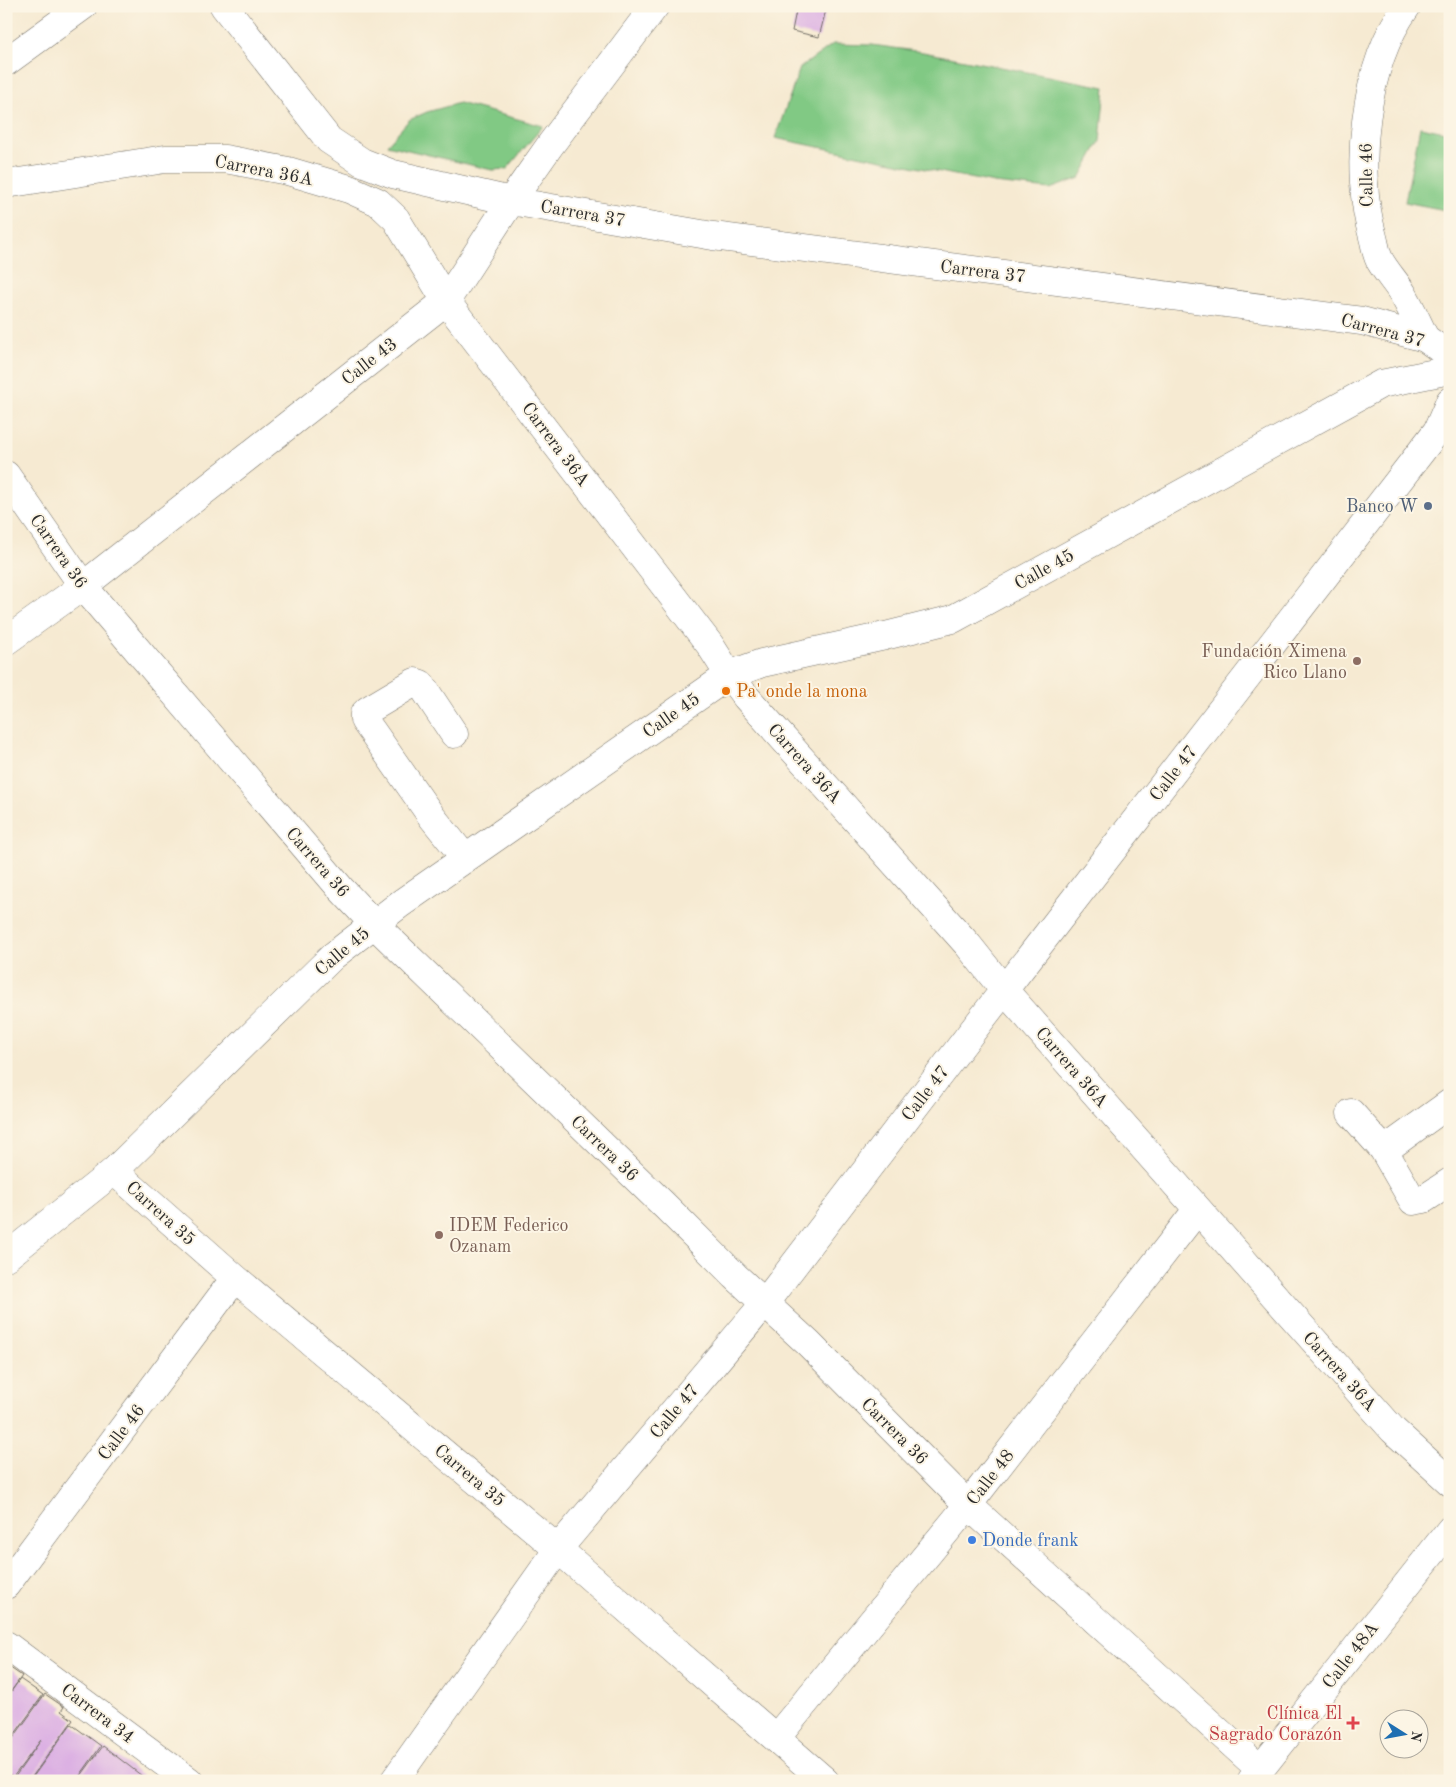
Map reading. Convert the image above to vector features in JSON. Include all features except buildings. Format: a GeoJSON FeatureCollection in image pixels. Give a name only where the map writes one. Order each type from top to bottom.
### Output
{"type":"FeatureCollection","features":[{"type":"Feature","properties":{"kind":"street"},"geometry":{"type":"LineString","coordinates":[[6,62],[83,6]]}},
{"type":"Feature","properties":{"kind":"street"},"geometry":{"type":"LineString","coordinates":[[224,6],[329,140],[362,162],[392,174],[511,201]]}},
{"type":"Feature","properties":{"kind":"street","name":"Calle 43"},"geometry":{"type":"LineString","coordinates":[[6,641],[83,586],[446,301],[511,201],[551,144],[655,6]]}},
{"type":"Feature","properties":{"kind":"street","name":"Calle 46"},"geometry":{"type":"LineString","coordinates":[[1407,6],[1397,19],[1380,58],[1366,113],[1364,170],[1366,214],[1379,259],[1403,293],[1425,338]]}},
{"type":"Feature","properties":{"kind":"street","name":"Carrera 36A"},"geometry":{"type":"LineString","coordinates":[[6,184],[166,159],[225,159],[288,171],[349,189],[378,202],[396,219],[446,301],[704,637],[729,675],[752,704],[968,945],[1004,990],[1393,1430],[1450,1482]]}},
{"type":"Feature","properties":{"kind":"street","name":"Carrera 37"},"geometry":{"type":"LineString","coordinates":[[511,201],[713,236],[1362,321],[1425,338],[1450,356]]}},
{"type":"Feature","properties":{"kind":"street","name":"Calle 45"},"geometry":{"type":"LineString","coordinates":[[6,1257],[114,1171],[333,956],[465,858],[729,675],[762,663],[953,619],[1382,384],[1450,370]]}},
{"type":"Feature","properties":{"kind":"street","name":"Calle 47"},"geometry":{"type":"LineString","coordinates":[[394,1781],[558,1548],[764,1304],[1436,430],[1450,401]]}},
{"type":"Feature","properties":{"kind":"street","name":"Carrera 36"},"geometry":{"type":"LineString","coordinates":[[6,475],[83,586],[341,890],[764,1304],[809,1344],[968,1505],[1256,1775]]}},
{"type":"Feature","properties":{"kind":"street"},"geometry":{"type":"LineString","coordinates":[[454,734],[418,682],[415,682],[364,714],[364,720],[432,817],[465,858]]}},
{"type":"Feature","properties":{"kind":"street"},"geometry":{"type":"LineString","coordinates":[[1383,1149],[1396,1142],[1450,1103]]}},
{"type":"Feature","properties":{"kind":"street"},"geometry":{"type":"LineString","coordinates":[[1351,1113],[1383,1149],[1413,1201],[1424,1199],[1450,1182]]}},
{"type":"Feature","properties":{"kind":"street","name":"Carrera 35"},"geometry":{"type":"LineString","coordinates":[[114,1171],[235,1278],[558,1548],[825,1781]]}},
{"type":"Feature","properties":{"kind":"street","name":"Calle 48"},"geometry":{"type":"LineString","coordinates":[[776,1738],[968,1505],[1197,1210]]}},
{"type":"Feature","properties":{"kind":"street","name":"Calle 46"},"geometry":{"type":"LineString","coordinates":[[6,1585],[235,1278]]}},
{"type":"Feature","properties":{"kind":"street","name":"Calle 48A"},"geometry":{"type":"LineString","coordinates":[[1256,1775],[1450,1530]]}},
{"type":"Feature","properties":{"kind":"street","name":"Carrera 34"},"geometry":{"type":"LineString","coordinates":[[6,1645],[189,1781]]}},
{"type":"Feature","properties":{"kind":"green space"},"geometry":{"type":"Polygon","coordinates":[[[833,44],[872,45],[923,52],[1105,87],[1100,141],[1080,178],[1050,189],[994,183],[775,138],[800,68],[833,44]]]}},
{"type":"Feature","properties":{"kind":"green space"},"geometry":{"type":"Polygon","coordinates":[[[459,103],[543,126],[507,169],[492,170],[387,145],[409,120],[427,112],[459,103]]]}},
{"type":"Feature","properties":{"kind":"green space"},"geometry":{"type":"Polygon","coordinates":[[[1420,127],[1450,133],[1450,211],[1405,202],[1420,127]]]}},
{"type":"Feature","properties":{"kind":"place","name":"Banco W"},"geometry":{"type":"Point","coordinates":[1428,506]}},
{"type":"Feature","properties":{"kind":"place","name":"Fundación Ximena Rico Llano"},"geometry":{"type":"Point","coordinates":[1357,661]}},
{"type":"Feature","properties":{"kind":"place","name":"Pa' onde la mona"},"geometry":{"type":"Point","coordinates":[726,691]}},
{"type":"Feature","properties":{"kind":"place","name":"IDEM Federico Ozanam"},"geometry":{"type":"Point","coordinates":[439,1235]}},
{"type":"Feature","properties":{"kind":"place","name":"Donde frank"},"geometry":{"type":"Point","coordinates":[972,1540]}},
{"type":"Feature","properties":{"kind":"place","name":"Clínica El Sagrado Corazón"},"geometry":{"type":"Point","coordinates":[1353,1723]}}]}
